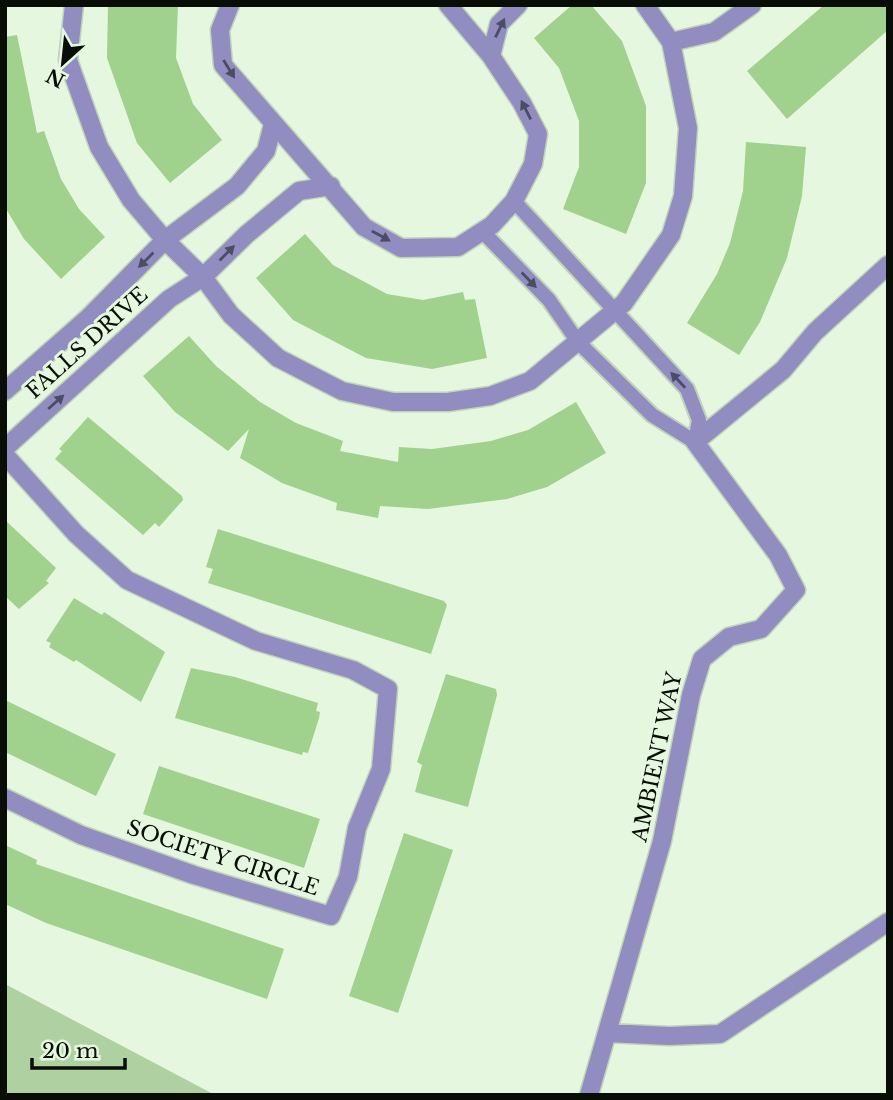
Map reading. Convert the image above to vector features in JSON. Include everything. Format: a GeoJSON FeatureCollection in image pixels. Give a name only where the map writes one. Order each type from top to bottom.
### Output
{"type":"FeatureCollection","features":[{"type":"Feature","properties":{"kind":"street"},"geometry":{"type":"LineString","coordinates":[[74,5],[68,60],[99,147],[131,200],[165,240],[203,277],[231,315],[278,358],[342,391],[393,401],[448,402],[490,396],[530,381],[615,311],[647,272],[671,234],[683,197],[688,128],[671,42],[645,5]]}},
{"type":"Feature","properties":{"kind":"street"},"geometry":{"type":"LineString","coordinates":[[230,5],[220,30],[223,65],[364,227],[401,248],[458,247],[482,231],[514,201],[533,164],[538,134],[522,103],[491,56],[448,5]]}},
{"type":"Feature","properties":{"kind":"street"},"geometry":{"type":"LineString","coordinates":[[491,56],[499,24],[519,5]]}},
{"type":"Feature","properties":{"kind":"street"},"geometry":{"type":"LineString","coordinates":[[671,42],[714,32],[751,5]]}},
{"type":"Feature","properties":{"kind":"street","name":"FALLS DRIVE"},"geometry":{"type":"LineString","coordinates":[[5,391],[89,318],[165,240],[237,186],[266,151],[273,124]]}},
{"type":"Feature","properties":{"kind":"street","name":"FALLS DRIVE"},"geometry":{"type":"LineString","coordinates":[[5,448],[169,299],[203,277],[247,233],[299,191],[331,186]]}},
{"type":"Feature","properties":{"kind":"street"},"geometry":{"type":"LineString","coordinates":[[695,442],[783,370],[815,332],[888,265]]}},
{"type":"Feature","properties":{"kind":"street","name":"AMBIENT WAY"},"geometry":{"type":"LineString","coordinates":[[589,1095],[662,841],[691,695],[702,659],[729,637],[761,629],[796,590],[778,555],[695,442]]}},
{"type":"Feature","properties":{"kind":"street","name":"SOCIETY CIRCLE"},"geometry":{"type":"LineString","coordinates":[[5,455],[76,534],[127,580],[256,641],[353,670],[388,689],[381,769],[357,828],[348,877],[331,916],[194,875],[81,835],[5,798]]}},
{"type":"Feature","properties":{"kind":"street"},"geometry":{"type":"LineString","coordinates":[[608,1033],[669,1036],[720,1034],[888,922]]}},
{"type":"Feature","properties":{"kind":"lane"},"geometry":{"type":"LineString","coordinates":[[514,201],[687,389],[699,420],[695,442]]}},
{"type":"Feature","properties":{"kind":"lane","name":"AMBIENT WAY"},"geometry":{"type":"LineString","coordinates":[[482,231],[548,300],[578,342],[652,415],[695,442]]}},
{"type":"Feature","properties":{"kind":"green space"},"geometry":{"type":"Polygon","coordinates":[[[5,984],[215,1095],[5,1095],[5,984]]]}},
{"type":"Feature","properties":{"kind":"building"},"geometry":{"type":"Polygon","coordinates":[[[108,5],[178,5],[176,58],[193,104],[222,140],[170,183],[137,143],[107,58],[108,5]]]}},
{"type":"Feature","properties":{"kind":"building"},"geometry":{"type":"Polygon","coordinates":[[[572,5],[591,5],[622,41],[646,106],[646,183],[626,234],[563,209],[579,167],[579,121],[559,68],[534,38],[572,5]]]}},
{"type":"Feature","properties":{"kind":"building"},"geometry":{"type":"Polygon","coordinates":[[[824,5],[888,5],[888,30],[787,119],[747,71],[824,5]]]}},
{"type":"Feature","properties":{"kind":"building"},"geometry":{"type":"Polygon","coordinates":[[[17,35],[37,133],[44,131],[61,179],[79,209],[105,237],[61,279],[24,239],[5,207],[5,37],[17,35]]]}},
{"type":"Feature","properties":{"kind":"building"},"geometry":{"type":"Polygon","coordinates":[[[746,142],[806,147],[802,196],[787,258],[760,322],[739,355],[687,323],[717,274],[730,243],[743,191],[746,142]]]}},
{"type":"Feature","properties":{"kind":"building"},"geometry":{"type":"Polygon","coordinates":[[[305,234],[333,265],[387,294],[423,300],[463,292],[465,300],[475,299],[487,358],[432,369],[366,358],[293,320],[256,278],[305,234]]]}},
{"type":"Feature","properties":{"kind":"building"},"geometry":{"type":"Polygon","coordinates":[[[189,336],[216,366],[260,402],[296,423],[343,441],[340,451],[398,462],[399,447],[432,449],[491,441],[528,430],[576,402],[606,453],[547,487],[507,499],[428,509],[380,506],[378,518],[336,510],[337,503],[282,483],[240,458],[249,429],[228,451],[175,412],[143,376],[189,336]]]}},
{"type":"Feature","properties":{"kind":"building"},"geometry":{"type":"Polygon","coordinates":[[[88,417],[182,496],[183,500],[159,527],[155,523],[143,535],[55,459],[62,451],[59,449],[88,417]]]}},
{"type":"Feature","properties":{"kind":"building"},"geometry":{"type":"Polygon","coordinates":[[[5,520],[56,568],[46,581],[49,583],[19,609],[5,596],[5,520]]]}},
{"type":"Feature","properties":{"kind":"building"},"geometry":{"type":"Polygon","coordinates":[[[218,529],[444,601],[447,605],[431,654],[208,583],[213,569],[206,567],[218,529]]]}},
{"type":"Feature","properties":{"kind":"building"},"geometry":{"type":"Polygon","coordinates":[[[74,598],[102,615],[104,612],[165,652],[141,702],[76,660],[74,662],[49,647],[51,643],[46,641],[74,598]]]}},
{"type":"Feature","properties":{"kind":"building"},"geometry":{"type":"Polygon","coordinates":[[[191,668],[235,677],[318,703],[316,711],[320,712],[319,718],[308,753],[303,752],[302,755],[175,718],[191,668]]]}},
{"type":"Feature","properties":{"kind":"building"},"geometry":{"type":"Polygon","coordinates":[[[446,674],[496,689],[497,695],[468,807],[415,792],[422,765],[417,762],[446,674]]]}},
{"type":"Feature","properties":{"kind":"building"},"geometry":{"type":"Polygon","coordinates":[[[5,700],[116,754],[96,796],[5,752],[5,700]]]}},
{"type":"Feature","properties":{"kind":"building"},"geometry":{"type":"Polygon","coordinates":[[[159,766],[320,819],[304,868],[143,814],[159,766]]]}},
{"type":"Feature","properties":{"kind":"building"},"geometry":{"type":"Polygon","coordinates":[[[404,833],[453,850],[398,1013],[349,996],[404,833]]]}},
{"type":"Feature","properties":{"kind":"building"},"geometry":{"type":"Polygon","coordinates":[[[5,845],[37,860],[36,864],[284,949],[267,999],[46,923],[5,904],[5,845]]]}}]}
